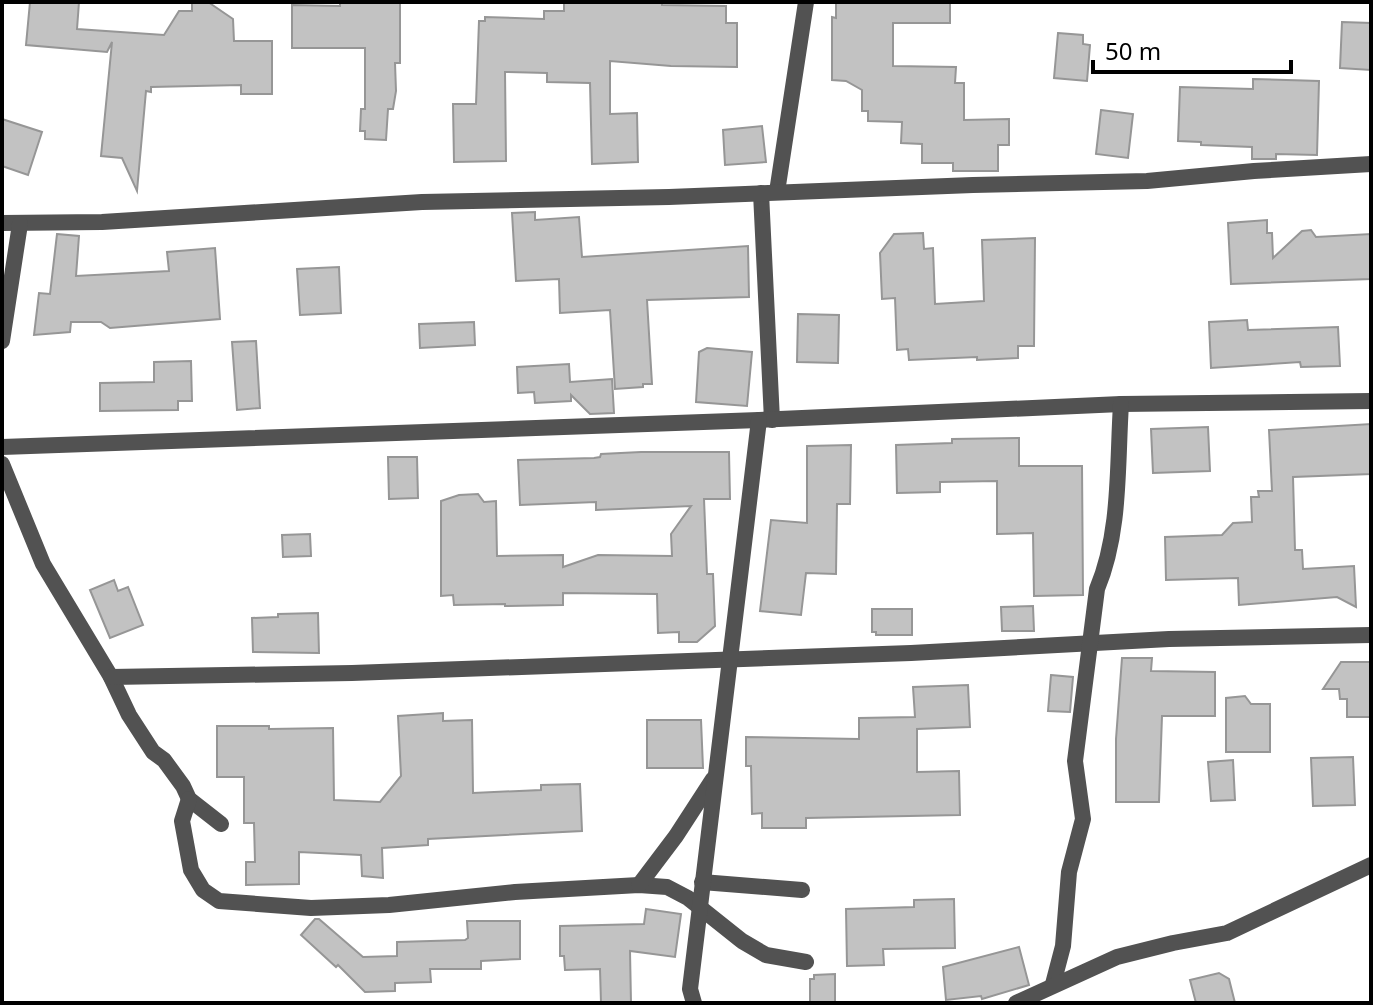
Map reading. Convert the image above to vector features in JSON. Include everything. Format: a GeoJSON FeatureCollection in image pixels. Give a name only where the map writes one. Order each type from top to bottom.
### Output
{"type":"FeatureCollection","features":[{"type":"Feature","properties":{"kind":"street"},"geometry":{"type":"LineString","coordinates":[[694,1003],[690,989],[714,778],[765,420],[769,192],[806,2]]}},
{"type":"Feature","properties":{"kind":"street"},"geometry":{"type":"LineString","coordinates":[[2,223],[102,222],[422,202],[1147,181],[1371,164]]}},
{"type":"Feature","properties":{"kind":"street"},"geometry":{"type":"LineString","coordinates":[[2,341],[20,224]]}},
{"type":"Feature","properties":{"kind":"street"},"geometry":{"type":"LineString","coordinates":[[2,447],[1121,404],[1371,401]]}},
{"type":"Feature","properties":{"kind":"street"},"geometry":{"type":"LineString","coordinates":[[1053,984],[1063,946],[1069,872],[1083,819],[1075,761],[1097,589],[1108,563],[1113,526],[1121,404]]}},
{"type":"Feature","properties":{"kind":"street"},"geometry":{"type":"LineString","coordinates":[[2,464],[43,564],[111,677],[144,739],[164,760],[189,799],[221,824]]}},
{"type":"Feature","properties":{"kind":"street"},"geometry":{"type":"LineString","coordinates":[[111,677],[352,673],[1089,645],[1169,639],[1371,635]]}},
{"type":"Feature","properties":{"kind":"street"},"geometry":{"type":"LineString","coordinates":[[639,885],[714,778]]}},
{"type":"Feature","properties":{"kind":"street"},"geometry":{"type":"LineString","coordinates":[[189,799],[182,821],[191,870],[203,890],[219,901],[311,908],[389,905],[515,892],[639,885],[667,887],[766,955],[806,962]]}},
{"type":"Feature","properties":{"kind":"street"},"geometry":{"type":"LineString","coordinates":[[1016,1003],[1117,957],[1227,933],[1371,865]]}},
{"type":"Feature","properties":{"kind":"street"},"geometry":{"type":"LineString","coordinates":[[702,882],[802,890]]}},
{"type":"Feature","properties":{"kind":"building"},"geometry":{"type":"Polygon","coordinates":[[[30,2],[79,2],[77,29],[164,35],[179,11],[192,11],[192,2],[208,2],[233,19],[234,41],[272,41],[272,94],[241,94],[241,85],[151,87],[151,92],[146,91],[137,191],[122,158],[101,156],[112,42],[107,52],[26,45],[30,2]]]}},
{"type":"Feature","properties":{"kind":"building"},"geometry":{"type":"Polygon","coordinates":[[[340,2],[400,2],[400,63],[395,63],[396,91],[393,109],[388,109],[386,140],[365,139],[365,131],[360,131],[361,109],[365,109],[365,48],[292,48],[292,5],[340,6],[340,2]]]}},
{"type":"Feature","properties":{"kind":"building"},"geometry":{"type":"Polygon","coordinates":[[[564,2],[662,2],[662,5],[726,6],[726,23],[737,23],[737,67],[610,61],[610,114],[637,113],[638,162],[592,164],[590,83],[547,82],[547,73],[505,72],[506,161],[454,162],[453,104],[476,104],[479,21],[485,21],[485,17],[544,19],[544,11],[564,11],[564,2]]]}},
{"type":"Feature","properties":{"kind":"building"},"geometry":{"type":"Polygon","coordinates":[[[836,2],[950,2],[950,23],[893,23],[893,66],[956,67],[955,83],[964,83],[964,120],[1009,119],[1009,145],[998,145],[998,171],[953,171],[953,163],[922,163],[922,144],[901,143],[902,122],[868,121],[868,111],[862,111],[862,90],[846,81],[832,80],[832,17],[836,18],[836,2]]]}},
{"type":"Feature","properties":{"kind":"building"},"geometry":{"type":"Polygon","coordinates":[[[1342,22],[1371,23],[1371,70],[1340,68],[1342,22]]]}},
{"type":"Feature","properties":{"kind":"building"},"geometry":{"type":"Polygon","coordinates":[[[1058,33],[1083,35],[1083,44],[1090,45],[1087,81],[1054,78],[1058,33]]]}},
{"type":"Feature","properties":{"kind":"building"},"geometry":{"type":"Polygon","coordinates":[[[1253,79],[1319,81],[1317,155],[1276,154],[1276,159],[1252,159],[1252,147],[1178,141],[1180,87],[1253,89],[1253,79]]]}},
{"type":"Feature","properties":{"kind":"building"},"geometry":{"type":"Polygon","coordinates":[[[1101,110],[1133,114],[1128,158],[1096,154],[1101,110]]]}},
{"type":"Feature","properties":{"kind":"building"},"geometry":{"type":"Polygon","coordinates":[[[2,119],[42,132],[28,175],[2,166],[2,119]]]}},
{"type":"Feature","properties":{"kind":"building"},"geometry":{"type":"Polygon","coordinates":[[[762,126],[766,162],[725,165],[723,130],[762,126]]]}},
{"type":"Feature","properties":{"kind":"building"},"geometry":{"type":"Polygon","coordinates":[[[535,212],[535,220],[579,217],[582,257],[748,246],[749,297],[647,300],[652,384],[615,389],[610,310],[560,313],[559,279],[516,281],[512,213],[535,212]]]}},
{"type":"Feature","properties":{"kind":"building"},"geometry":{"type":"Polygon","coordinates":[[[1267,220],[1267,233],[1272,233],[1273,258],[1302,231],[1311,230],[1316,237],[1371,234],[1371,279],[1231,284],[1228,223],[1267,220]]]}},
{"type":"Feature","properties":{"kind":"building"},"geometry":{"type":"Polygon","coordinates":[[[923,233],[924,249],[933,248],[935,304],[984,301],[982,240],[1035,238],[1034,346],[1018,346],[1018,358],[977,360],[977,357],[909,360],[908,349],[897,350],[895,298],[882,299],[880,253],[894,234],[923,233]]]}},
{"type":"Feature","properties":{"kind":"building"},"geometry":{"type":"Polygon","coordinates":[[[57,234],[79,236],[76,276],[169,271],[167,252],[215,248],[220,319],[110,328],[101,322],[71,322],[70,332],[34,335],[39,293],[50,294],[57,234]]]}},
{"type":"Feature","properties":{"kind":"building"},"geometry":{"type":"Polygon","coordinates":[[[339,267],[341,313],[300,315],[297,269],[339,267]]]}},
{"type":"Feature","properties":{"kind":"building"},"geometry":{"type":"Polygon","coordinates":[[[798,314],[839,315],[838,363],[797,362],[798,314]]]}},
{"type":"Feature","properties":{"kind":"building"},"geometry":{"type":"Polygon","coordinates":[[[1247,320],[1248,330],[1338,327],[1340,366],[1301,367],[1300,362],[1211,368],[1209,322],[1247,320]]]}},
{"type":"Feature","properties":{"kind":"building"},"geometry":{"type":"Polygon","coordinates":[[[474,322],[475,345],[420,348],[419,324],[474,322]]]}},
{"type":"Feature","properties":{"kind":"building"},"geometry":{"type":"Polygon","coordinates":[[[256,341],[260,408],[237,410],[232,342],[256,341]]]}},
{"type":"Feature","properties":{"kind":"building"},"geometry":{"type":"Polygon","coordinates":[[[707,348],[752,352],[747,406],[696,402],[699,352],[707,348]]]}},
{"type":"Feature","properties":{"kind":"building"},"geometry":{"type":"Polygon","coordinates":[[[191,361],[192,401],[178,401],[178,410],[100,411],[100,383],[154,382],[154,362],[191,361]]]}},
{"type":"Feature","properties":{"kind":"building"},"geometry":{"type":"Polygon","coordinates":[[[569,364],[570,382],[612,379],[614,413],[590,414],[571,395],[571,401],[535,403],[534,392],[518,393],[517,367],[569,364]]]}},
{"type":"Feature","properties":{"kind":"building"},"geometry":{"type":"Polygon","coordinates":[[[1371,424],[1371,474],[1293,477],[1295,550],[1302,550],[1303,569],[1354,566],[1356,607],[1337,597],[1239,605],[1238,578],[1166,580],[1165,537],[1222,535],[1233,523],[1252,522],[1251,497],[1259,497],[1258,491],[1272,491],[1269,430],[1371,424]]]}},
{"type":"Feature","properties":{"kind":"building"},"geometry":{"type":"Polygon","coordinates":[[[1208,427],[1210,471],[1153,473],[1151,429],[1208,427]]]}},
{"type":"Feature","properties":{"kind":"building"},"geometry":{"type":"Polygon","coordinates":[[[1019,438],[1019,466],[1082,466],[1083,595],[1034,596],[1033,533],[997,534],[997,481],[940,482],[940,492],[897,493],[896,445],[952,443],[952,439],[1019,438]]]}},
{"type":"Feature","properties":{"kind":"building"},"geometry":{"type":"Polygon","coordinates":[[[851,445],[850,504],[837,504],[836,574],[806,573],[801,615],[760,611],[771,520],[807,523],[807,446],[851,445]]]}},
{"type":"Feature","properties":{"kind":"building"},"geometry":{"type":"Polygon","coordinates":[[[729,452],[730,499],[704,499],[707,574],[713,574],[715,626],[697,642],[679,642],[679,632],[658,633],[657,594],[563,593],[563,605],[505,606],[454,605],[453,595],[441,596],[441,501],[459,495],[478,494],[484,502],[496,501],[497,556],[563,555],[563,567],[598,555],[672,556],[671,534],[691,506],[596,510],[596,502],[520,505],[518,460],[594,458],[601,454],[729,452]]]}},
{"type":"Feature","properties":{"kind":"building"},"geometry":{"type":"Polygon","coordinates":[[[388,457],[417,457],[418,498],[389,499],[388,457]]]}},
{"type":"Feature","properties":{"kind":"building"},"geometry":{"type":"Polygon","coordinates":[[[310,534],[311,556],[283,557],[282,535],[310,534]]]}},
{"type":"Feature","properties":{"kind":"building"},"geometry":{"type":"Polygon","coordinates":[[[114,580],[118,591],[128,587],[143,625],[110,638],[90,590],[114,580]]]}},
{"type":"Feature","properties":{"kind":"building"},"geometry":{"type":"Polygon","coordinates":[[[1033,606],[1034,631],[1002,631],[1001,607],[1033,606]]]}},
{"type":"Feature","properties":{"kind":"building"},"geometry":{"type":"Polygon","coordinates":[[[872,609],[912,609],[912,635],[876,635],[872,632],[872,609]]]}},
{"type":"Feature","properties":{"kind":"building"},"geometry":{"type":"Polygon","coordinates":[[[318,613],[319,653],[253,652],[252,618],[318,613]]]}},
{"type":"Feature","properties":{"kind":"building"},"geometry":{"type":"Polygon","coordinates":[[[1122,658],[1152,658],[1151,671],[1215,672],[1215,716],[1162,716],[1159,802],[1116,802],[1116,739],[1122,658]]]}},
{"type":"Feature","properties":{"kind":"building"},"geometry":{"type":"Polygon","coordinates":[[[1341,662],[1371,662],[1371,717],[1347,717],[1347,699],[1340,699],[1339,689],[1323,689],[1341,662]]]}},
{"type":"Feature","properties":{"kind":"building"},"geometry":{"type":"Polygon","coordinates":[[[1051,675],[1073,677],[1070,712],[1048,711],[1051,675]]]}},
{"type":"Feature","properties":{"kind":"building"},"geometry":{"type":"Polygon","coordinates":[[[968,685],[970,727],[917,729],[917,772],[959,771],[960,815],[806,818],[806,828],[762,828],[762,813],[752,814],[751,766],[746,766],[746,737],[859,739],[859,718],[915,717],[913,687],[968,685]]]}},
{"type":"Feature","properties":{"kind":"building"},"geometry":{"type":"Polygon","coordinates":[[[1245,696],[1251,704],[1270,704],[1270,752],[1226,752],[1226,698],[1245,696]]]}},
{"type":"Feature","properties":{"kind":"building"},"geometry":{"type":"Polygon","coordinates":[[[443,713],[443,721],[472,720],[473,793],[541,790],[541,785],[580,784],[582,831],[428,839],[428,845],[382,848],[383,878],[362,876],[361,855],[299,852],[299,884],[246,885],[246,862],[255,862],[254,823],[244,823],[244,777],[217,777],[217,726],[333,728],[334,800],[380,802],[401,776],[398,716],[443,713]]]}},
{"type":"Feature","properties":{"kind":"building"},"geometry":{"type":"Polygon","coordinates":[[[647,720],[701,720],[703,768],[647,768],[647,720]]]}},
{"type":"Feature","properties":{"kind":"building"},"geometry":{"type":"Polygon","coordinates":[[[1353,757],[1355,805],[1313,806],[1311,758],[1353,757]]]}},
{"type":"Feature","properties":{"kind":"building"},"geometry":{"type":"Polygon","coordinates":[[[1233,760],[1235,800],[1211,801],[1208,762],[1233,760]]]}},
{"type":"Feature","properties":{"kind":"building"},"geometry":{"type":"Polygon","coordinates":[[[954,899],[955,948],[883,949],[884,965],[847,966],[846,909],[914,907],[914,900],[954,899]]]}},
{"type":"Feature","properties":{"kind":"building"},"geometry":{"type":"Polygon","coordinates":[[[646,909],[681,914],[675,957],[630,951],[631,1003],[601,1003],[600,969],[565,970],[564,956],[560,956],[560,926],[644,924],[646,909]]]}},
{"type":"Feature","properties":{"kind":"building"},"geometry":{"type":"Polygon","coordinates":[[[315,919],[319,919],[363,957],[397,956],[397,942],[465,940],[468,938],[467,921],[520,921],[520,959],[481,961],[481,969],[430,969],[431,982],[395,983],[395,991],[365,992],[301,935],[315,919]]]}},
{"type":"Feature","properties":{"kind":"building"},"geometry":{"type":"Polygon","coordinates":[[[1019,947],[1029,985],[982,999],[981,996],[946,1000],[943,967],[1019,947]]]}},
{"type":"Feature","properties":{"kind":"building"},"geometry":{"type":"Polygon","coordinates":[[[1219,973],[1229,979],[1235,1003],[1196,1003],[1190,980],[1219,973]]]}},
{"type":"Feature","properties":{"kind":"building"},"geometry":{"type":"Polygon","coordinates":[[[835,974],[835,1003],[810,1003],[810,979],[814,979],[814,975],[835,974]]]}}]}
